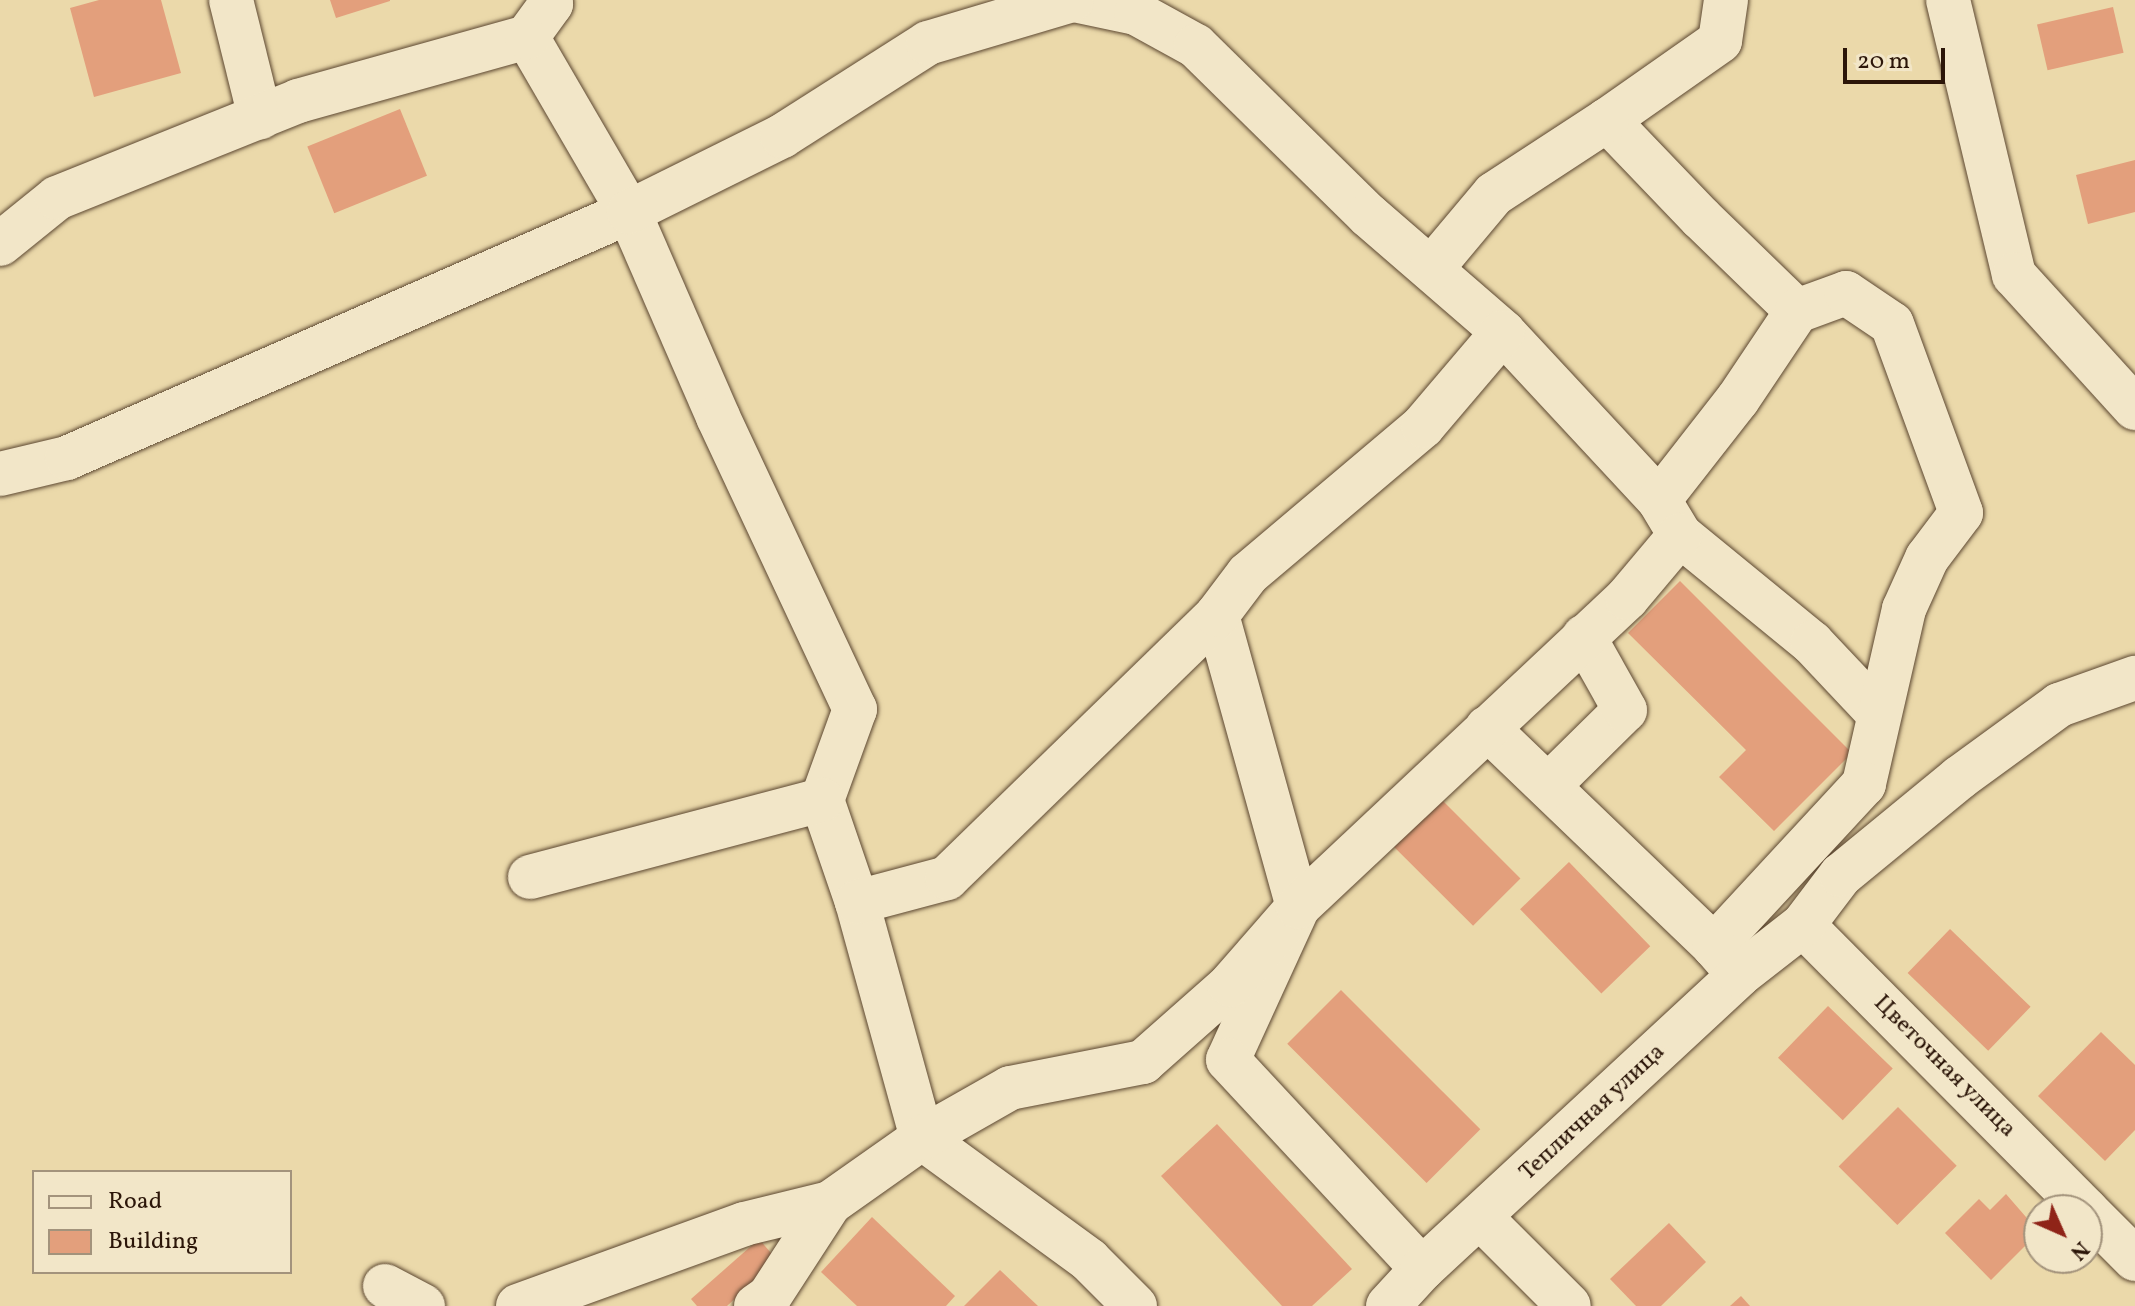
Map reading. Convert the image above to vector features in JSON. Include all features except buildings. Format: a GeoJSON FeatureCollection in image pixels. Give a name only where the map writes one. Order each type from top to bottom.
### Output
{"type":"FeatureCollection","features":[{"type":"Feature","properties":{"kind":"street"},"geometry":{"type":"LineString","coordinates":[[231,0],[260,117]]}},
{"type":"Feature","properties":{"kind":"street"},"geometry":{"type":"LineString","coordinates":[[0,474],[67,458],[629,212],[782,136],[928,43],[1073,0],[1136,13],[1196,46],[1368,215],[1503,332],[1670,518],[1812,643],[1878,713]]}},
{"type":"Feature","properties":{"kind":"street"},"geometry":{"type":"LineString","coordinates":[[1431,269],[1494,194],[1720,41],[1726,0]]}},
{"type":"Feature","properties":{"kind":"street"},"geometry":{"type":"LineString","coordinates":[[1948,0],[2014,275],[2135,408]]}},
{"type":"Feature","properties":{"kind":"street"},"geometry":{"type":"LineString","coordinates":[[0,244],[57,198],[298,101],[547,10],[629,212],[718,417],[855,709],[822,800],[857,902],[922,1138],[1089,1260],[1135,1306]]}},
{"type":"Feature","properties":{"kind":"street"},"geometry":{"type":"LineString","coordinates":[[1607,120],[1797,311]]}},
{"type":"Feature","properties":{"kind":"street"},"geometry":{"type":"LineString","coordinates":[[518,1306],[616,1292],[744,1224],[830,1203],[922,1138],[1010,1088],[1143,1062],[1230,985],[1298,907],[1487,728],[1627,598],[1738,399],[1797,311],[1846,293],[1892,324],[1961,513],[1927,558],[1904,609],[1864,784],[1726,960],[1487,728]]}},
{"type":"Feature","properties":{"kind":"street"},"geometry":{"type":"LineString","coordinates":[[857,902],[947,878],[1217,615],[1248,574],[1423,426],[1503,332]]}},
{"type":"Feature","properties":{"kind":"street"},"geometry":{"type":"LineString","coordinates":[[1217,615],[1298,907],[1228,1060],[1422,1269]]}},
{"type":"Feature","properties":{"kind":"street"},"geometry":{"type":"LineString","coordinates":[[1548,786],[1625,710],[1584,637]]}},
{"type":"Feature","properties":{"kind":"street","name":"Тепличная улица"},"geometry":{"type":"LineString","coordinates":[[1388,1306],[1422,1269],[1481,1218],[1726,960],[1803,925],[1841,875],[1959,778],[2059,705],[2126,694]]}},
{"type":"Feature","properties":{"kind":"street"},"geometry":{"type":"LineString","coordinates":[[530,877],[822,800]]}},
{"type":"Feature","properties":{"kind":"street","name":"Цветочная улица"},"geometry":{"type":"LineString","coordinates":[[1803,925],[2070,1194]]}},
{"type":"Feature","properties":{"kind":"street"},"geometry":{"type":"LineString","coordinates":[[756,1306],[769,1297],[830,1203]]}},
{"type":"Feature","properties":{"kind":"street"},"geometry":{"type":"LineString","coordinates":[[1481,1218],[1569,1306]]}},
{"type":"Feature","properties":{"kind":"street","name":"Цветочная улица"},"geometry":{"type":"LineString","coordinates":[[2103,1227],[2135,1259]]}},
{"type":"Feature","properties":{"kind":"street"},"geometry":{"type":"LineString","coordinates":[[385,1286],[423,1306]]}}]}
